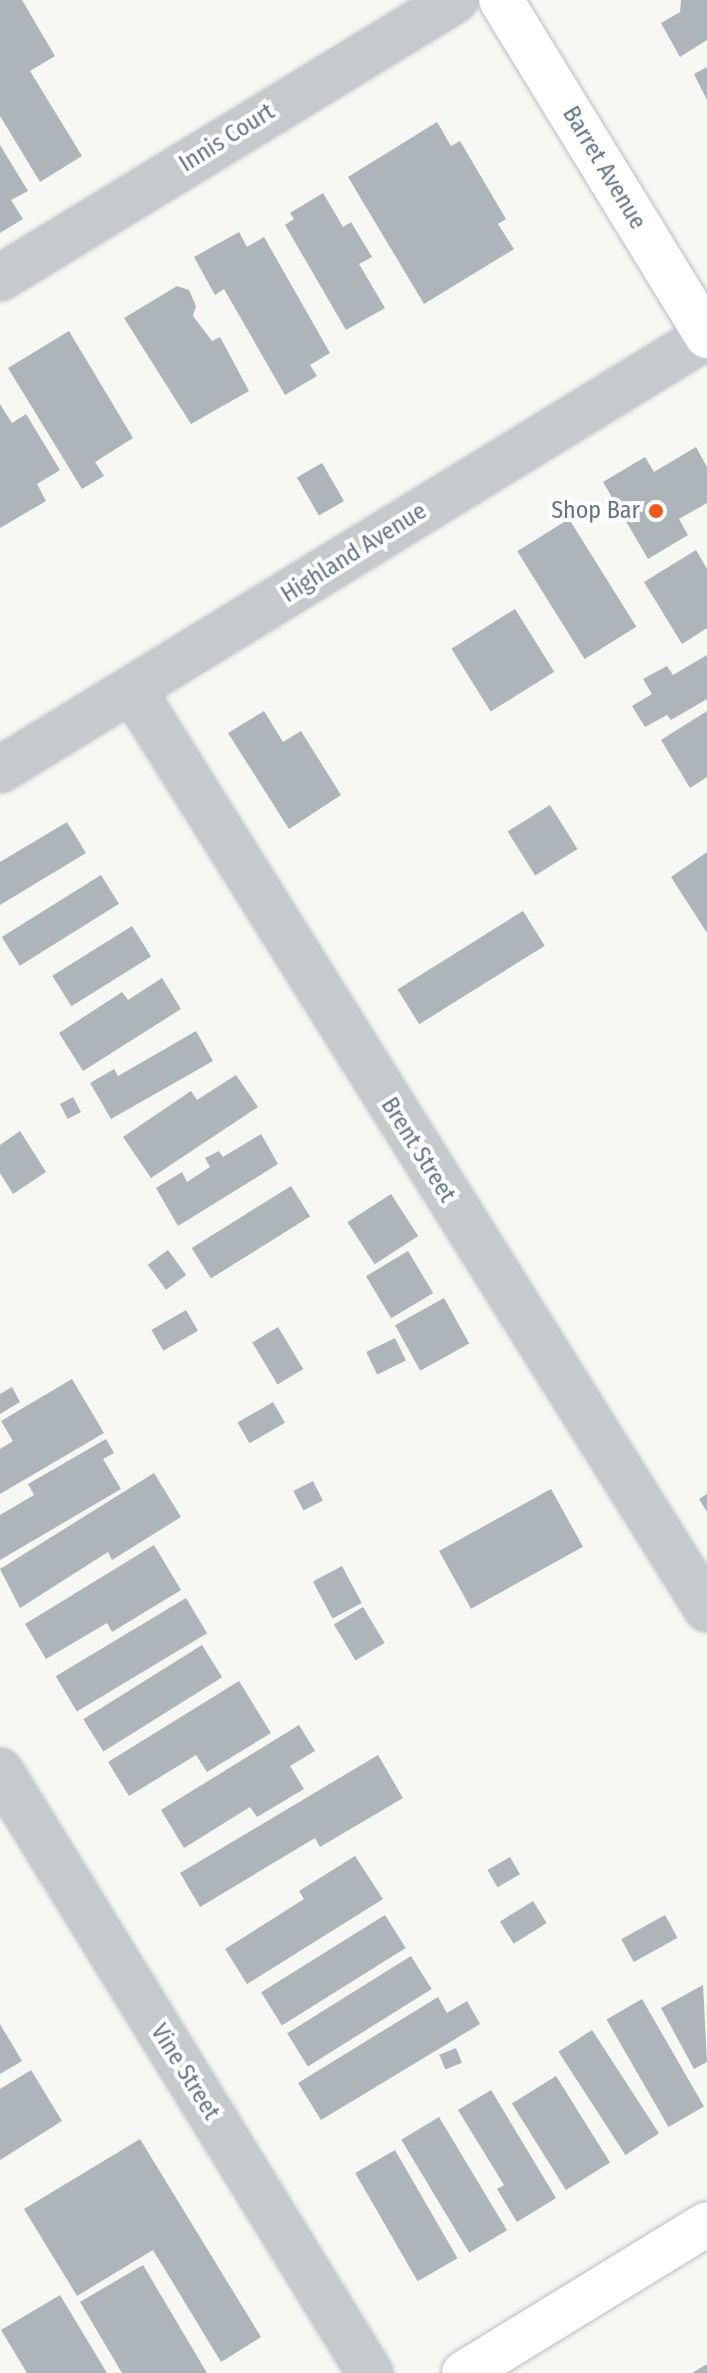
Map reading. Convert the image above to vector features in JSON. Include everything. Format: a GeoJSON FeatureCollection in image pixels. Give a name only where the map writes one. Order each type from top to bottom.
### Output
{"type":"FeatureCollection","features":[{"type":"Feature","properties":{"kind":"street","name":"Innis Court"},"geometry":{"type":"LineString","coordinates":[[0,278],[455,0]]}},
{"type":"Feature","properties":{"kind":"street","name":"Barret Avenue"},"geometry":{"type":"LineString","coordinates":[[501,0],[707,336]]}},
{"type":"Feature","properties":{"kind":"street","name":"Highland Avenue"},"geometry":{"type":"LineString","coordinates":[[0,770],[707,336]]}},
{"type":"Feature","properties":{"kind":"street","name":"Brent Street"},"geometry":{"type":"LineString","coordinates":[[132,689],[707,1609]]}},
{"type":"Feature","properties":{"kind":"street","name":"Vine Street"},"geometry":{"type":"LineString","coordinates":[[0,1771],[370,2373]]}},
{"type":"Feature","properties":{"kind":"street"},"geometry":{"type":"LineString","coordinates":[[464,2373],[707,2224]]}},
{"type":"Feature","properties":{"kind":"building"},"geometry":{"type":"Polygon","coordinates":[[[0,0],[22,0],[55,56],[30,71],[82,156],[40,182],[0,116],[0,0]]]}},
{"type":"Feature","properties":{"kind":"building"},"geometry":{"type":"Polygon","coordinates":[[[681,0],[707,0],[707,40],[680,57],[661,23],[680,12],[681,0]]]}},
{"type":"Feature","properties":{"kind":"building"},"geometry":{"type":"Polygon","coordinates":[[[707,67],[707,100],[694,74],[707,67]]]}},
{"type":"Feature","properties":{"kind":"building"},"geometry":{"type":"Polygon","coordinates":[[[437,122],[451,146],[460,141],[506,219],[498,224],[514,249],[424,304],[348,177],[437,122]]]}},
{"type":"Feature","properties":{"kind":"building"},"geometry":{"type":"Polygon","coordinates":[[[0,145],[28,191],[11,200],[23,219],[0,233],[0,145]]]}},
{"type":"Feature","properties":{"kind":"building"},"geometry":{"type":"Polygon","coordinates":[[[323,193],[343,227],[351,222],[372,257],[359,264],[385,308],[346,330],[285,225],[294,219],[290,213],[323,193]]]}},
{"type":"Feature","properties":{"kind":"building"},"geometry":{"type":"Polygon","coordinates":[[[239,232],[247,247],[264,237],[330,353],[310,365],[317,376],[285,395],[224,289],[215,295],[194,257],[239,232]]]}},
{"type":"Feature","properties":{"kind":"building"},"geometry":{"type":"Polygon","coordinates":[[[177,286],[189,290],[196,306],[193,316],[212,341],[220,337],[249,391],[191,424],[124,318],[177,286]]]}},
{"type":"Feature","properties":{"kind":"building"},"geometry":{"type":"Polygon","coordinates":[[[69,331],[133,438],[95,462],[104,476],[82,489],[8,368],[69,331]]]}},
{"type":"Feature","properties":{"kind":"building"},"geometry":{"type":"Polygon","coordinates":[[[0,404],[12,423],[26,414],[60,470],[37,484],[46,501],[0,528],[0,404]]]}},
{"type":"Feature","properties":{"kind":"building","name":"Shop Bar"},"geometry":{"type":"Polygon","coordinates":[[[696,447],[707,467],[707,503],[679,519],[688,535],[648,559],[603,482],[645,457],[654,472],[696,447]]]}},
{"type":"Feature","properties":{"kind":"building"},"geometry":{"type":"Polygon","coordinates":[[[322,463],[344,501],[319,516],[297,478],[322,463]]]}},
{"type":"Feature","properties":{"kind":"building"},"geometry":{"type":"Polygon","coordinates":[[[569,519],[636,627],[585,659],[517,551],[569,519]]]}},
{"type":"Feature","properties":{"kind":"building"},"geometry":{"type":"Polygon","coordinates":[[[696,550],[707,569],[707,628],[682,644],[644,582],[696,550]]]}},
{"type":"Feature","properties":{"kind":"building"},"geometry":{"type":"Polygon","coordinates":[[[515,609],[554,672],[491,711],[451,649],[515,609]]]}},
{"type":"Feature","properties":{"kind":"building"},"geometry":{"type":"Polygon","coordinates":[[[707,655],[707,699],[671,720],[667,715],[645,727],[632,706],[652,694],[643,679],[667,666],[673,675],[707,655]]]}},
{"type":"Feature","properties":{"kind":"building"},"geometry":{"type":"Polygon","coordinates":[[[264,711],[283,742],[301,731],[341,795],[289,829],[228,733],[264,711]]]}},
{"type":"Feature","properties":{"kind":"building"},"geometry":{"type":"Polygon","coordinates":[[[707,711],[707,777],[690,788],[661,740],[707,711]]]}},
{"type":"Feature","properties":{"kind":"building"},"geometry":{"type":"Polygon","coordinates":[[[550,805],[578,849],[535,876],[508,831],[550,805]]]}},
{"type":"Feature","properties":{"kind":"building"},"geometry":{"type":"Polygon","coordinates":[[[67,822],[86,853],[0,905],[0,862],[67,822]]]}},
{"type":"Feature","properties":{"kind":"building"},"geometry":{"type":"Polygon","coordinates":[[[707,852],[707,933],[671,877],[707,852]]]}},
{"type":"Feature","properties":{"kind":"building"},"geometry":{"type":"Polygon","coordinates":[[[101,875],[119,904],[20,966],[2,937],[101,875]]]}},
{"type":"Feature","properties":{"kind":"building"},"geometry":{"type":"Polygon","coordinates":[[[523,911],[545,946],[419,1024],[397,989],[523,911]]]}},
{"type":"Feature","properties":{"kind":"building"},"geometry":{"type":"Polygon","coordinates":[[[132,926],[151,957],[71,1006],[52,976],[132,926]]]}},
{"type":"Feature","properties":{"kind":"building"},"geometry":{"type":"Polygon","coordinates":[[[162,978],[181,1009],[83,1071],[59,1033],[122,992],[128,1000],[162,978]]]}},
{"type":"Feature","properties":{"kind":"building"},"geometry":{"type":"Polygon","coordinates":[[[196,1031],[213,1061],[111,1119],[90,1083],[114,1069],[118,1076],[196,1031]]]}},
{"type":"Feature","properties":{"kind":"building"},"geometry":{"type":"Polygon","coordinates":[[[236,1075],[258,1107],[151,1178],[123,1137],[191,1091],[197,1100],[236,1075]]]}},
{"type":"Feature","properties":{"kind":"building"},"geometry":{"type":"Polygon","coordinates":[[[73,1097],[81,1112],[68,1119],[60,1104],[73,1097]]]}},
{"type":"Feature","properties":{"kind":"building"},"geometry":{"type":"Polygon","coordinates":[[[20,1131],[46,1172],[13,1194],[0,1173],[0,1145],[20,1131]]]}},
{"type":"Feature","properties":{"kind":"building"},"geometry":{"type":"Polygon","coordinates":[[[261,1134],[278,1164],[178,1226],[156,1188],[182,1172],[187,1182],[210,1167],[205,1158],[219,1151],[223,1157],[261,1134]]]}},
{"type":"Feature","properties":{"kind":"building"},"geometry":{"type":"Polygon","coordinates":[[[291,1186],[310,1217],[211,1279],[192,1248],[291,1186]]]}},
{"type":"Feature","properties":{"kind":"building"},"geometry":{"type":"Polygon","coordinates":[[[391,1194],[418,1236],[375,1264],[347,1222],[391,1194]]]}},
{"type":"Feature","properties":{"kind":"building"},"geometry":{"type":"Polygon","coordinates":[[[168,1250],[186,1275],[166,1290],[148,1265],[168,1250]]]}},
{"type":"Feature","properties":{"kind":"building"},"geometry":{"type":"Polygon","coordinates":[[[408,1251],[433,1293],[391,1318],[366,1276],[408,1251]]]}},
{"type":"Feature","properties":{"kind":"building"},"geometry":{"type":"Polygon","coordinates":[[[444,1298],[469,1343],[420,1371],[395,1325],[444,1298]]]}},
{"type":"Feature","properties":{"kind":"building"},"geometry":{"type":"Polygon","coordinates":[[[186,1310],[198,1331],[163,1351],[151,1330],[186,1310]]]}},
{"type":"Feature","properties":{"kind":"building"},"geometry":{"type":"Polygon","coordinates":[[[278,1327],[303,1369],[278,1384],[252,1342],[278,1327]]]}},
{"type":"Feature","properties":{"kind":"building"},"geometry":{"type":"Polygon","coordinates":[[[395,1338],[406,1360],[377,1374],[366,1352],[395,1338]]]}},
{"type":"Feature","properties":{"kind":"building"},"geometry":{"type":"Polygon","coordinates":[[[72,1379],[104,1433],[0,1494],[0,1449],[13,1441],[1,1421],[72,1379]]]}},
{"type":"Feature","properties":{"kind":"building"},"geometry":{"type":"Polygon","coordinates":[[[12,1387],[20,1402],[0,1414],[0,1394],[12,1387]]]}},
{"type":"Feature","properties":{"kind":"building"},"geometry":{"type":"Polygon","coordinates":[[[273,1402],[285,1423],[249,1443],[237,1422],[273,1402]]]}},
{"type":"Feature","properties":{"kind":"building"},"geometry":{"type":"Polygon","coordinates":[[[106,1439],[114,1453],[103,1459],[121,1489],[0,1560],[0,1515],[34,1495],[28,1484],[106,1439]]]}},
{"type":"Feature","properties":{"kind":"building"},"geometry":{"type":"Polygon","coordinates":[[[154,1473],[181,1517],[112,1560],[108,1552],[20,1608],[0,1569],[154,1473]]]}},
{"type":"Feature","properties":{"kind":"building"},"geometry":{"type":"Polygon","coordinates":[[[313,1481],[323,1501],[303,1511],[293,1491],[313,1481]]]}},
{"type":"Feature","properties":{"kind":"building"},"geometry":{"type":"Polygon","coordinates":[[[551,1489],[583,1547],[471,1609],[439,1551],[551,1489]]]}},
{"type":"Feature","properties":{"kind":"building"},"geometry":{"type":"Polygon","coordinates":[[[707,1494],[707,1512],[699,1499],[707,1494]]]}},
{"type":"Feature","properties":{"kind":"building"},"geometry":{"type":"Polygon","coordinates":[[[154,1545],[181,1590],[112,1632],[107,1623],[46,1659],[25,1624],[154,1545]]]}},
{"type":"Feature","properties":{"kind":"building"},"geometry":{"type":"Polygon","coordinates":[[[342,1566],[362,1603],[333,1619],[313,1581],[342,1566]]]}},
{"type":"Feature","properties":{"kind":"building"},"geometry":{"type":"Polygon","coordinates":[[[186,1598],[207,1633],[77,1711],[56,1676],[186,1598]]]}},
{"type":"Feature","properties":{"kind":"building"},"geometry":{"type":"Polygon","coordinates":[[[363,1607],[385,1643],[355,1661],[334,1625],[363,1607]]]}},
{"type":"Feature","properties":{"kind":"building"},"geometry":{"type":"Polygon","coordinates":[[[202,1645],[222,1677],[103,1751],[83,1719],[202,1645]]]}},
{"type":"Feature","properties":{"kind":"building"},"geometry":{"type":"Polygon","coordinates":[[[239,1681],[271,1733],[207,1772],[196,1755],[129,1796],[108,1762],[239,1681]]]}},
{"type":"Feature","properties":{"kind":"building"},"geometry":{"type":"Polygon","coordinates":[[[299,1725],[315,1751],[290,1766],[304,1789],[257,1817],[250,1807],[184,1848],[161,1810],[299,1725]]]}},
{"type":"Feature","properties":{"kind":"building"},"geometry":{"type":"Polygon","coordinates":[[[378,1755],[403,1798],[320,1847],[315,1838],[200,1907],[180,1873],[378,1755]]]}},
{"type":"Feature","properties":{"kind":"building"},"geometry":{"type":"Polygon","coordinates":[[[355,1856],[383,1899],[247,1984],[225,1949],[304,1899],[299,1891],[355,1856]]]}},
{"type":"Feature","properties":{"kind":"building"},"geometry":{"type":"Polygon","coordinates":[[[510,1857],[520,1874],[497,1887],[487,1870],[510,1857]]]}},
{"type":"Feature","properties":{"kind":"building"},"geometry":{"type":"Polygon","coordinates":[[[533,1901],[547,1923],[514,1944],[500,1922],[533,1901]]]}},
{"type":"Feature","properties":{"kind":"building"},"geometry":{"type":"Polygon","coordinates":[[[385,1915],[406,1948],[282,2025],[261,1992],[385,1915]]]}},
{"type":"Feature","properties":{"kind":"building"},"geometry":{"type":"Polygon","coordinates":[[[665,1915],[678,1938],[634,1962],[621,1939],[665,1915]]]}},
{"type":"Feature","properties":{"kind":"building"},"geometry":{"type":"Polygon","coordinates":[[[411,1956],[432,1989],[308,2066],[287,2033],[411,1956]]]}},
{"type":"Feature","properties":{"kind":"building"},"geometry":{"type":"Polygon","coordinates":[[[703,1985],[707,2062],[694,2069],[661,2008],[703,1985]]]}},
{"type":"Feature","properties":{"kind":"building"},"geometry":{"type":"Polygon","coordinates":[[[438,1997],[447,2013],[467,2001],[480,2024],[321,2120],[298,2083],[438,1997]]]}},
{"type":"Feature","properties":{"kind":"building"},"geometry":{"type":"Polygon","coordinates":[[[642,1999],[704,2106],[668,2127],[606,2020],[642,1999]]]}},
{"type":"Feature","properties":{"kind":"building"},"geometry":{"type":"Polygon","coordinates":[[[0,2024],[22,2061],[0,2074],[0,2024]]]}},
{"type":"Feature","properties":{"kind":"building"},"geometry":{"type":"Polygon","coordinates":[[[592,2030],[659,2133],[625,2155],[558,2052],[592,2030]]]}},
{"type":"Feature","properties":{"kind":"building"},"geometry":{"type":"Polygon","coordinates":[[[456,2048],[462,2063],[445,2070],[439,2055],[456,2048]]]}},
{"type":"Feature","properties":{"kind":"building"},"geometry":{"type":"Polygon","coordinates":[[[31,2070],[62,2121],[0,2160],[0,2089],[31,2070]]]}},
{"type":"Feature","properties":{"kind":"building"},"geometry":{"type":"Polygon","coordinates":[[[556,2076],[610,2163],[566,2190],[512,2104],[556,2076]]]}},
{"type":"Feature","properties":{"kind":"building"},"geometry":{"type":"Polygon","coordinates":[[[491,2090],[556,2198],[517,2222],[497,2189],[504,2185],[458,2110],[491,2090]]]}},
{"type":"Feature","properties":{"kind":"building"},"geometry":{"type":"Polygon","coordinates":[[[439,2117],[507,2230],[469,2253],[401,2140],[439,2117]]]}},
{"type":"Feature","properties":{"kind":"building"},"geometry":{"type":"Polygon","coordinates":[[[140,2139],[261,2337],[221,2362],[153,2250],[77,2296],[24,2209],[140,2139]]]}},
{"type":"Feature","properties":{"kind":"building"},"geometry":{"type":"Polygon","coordinates":[[[395,2150],[457,2258],[418,2281],[355,2173],[395,2150]]]}},
{"type":"Feature","properties":{"kind":"building"},"geometry":{"type":"Polygon","coordinates":[[[143,2265],[207,2373],[122,2373],[80,2302],[143,2265]]]}},
{"type":"Feature","properties":{"kind":"building"},"geometry":{"type":"Polygon","coordinates":[[[60,2295],[107,2373],[27,2373],[1,2330],[60,2295]]]}},
{"type":"Feature","properties":{"kind":"building"},"geometry":{"type":"Polygon","coordinates":[[[707,2364],[707,2373],[692,2373],[707,2364]]]}},
{"type":"Feature","properties":{"kind":"place","name":"Shop Bar"},"geometry":{"type":"Point","coordinates":[656,511]}}]}
